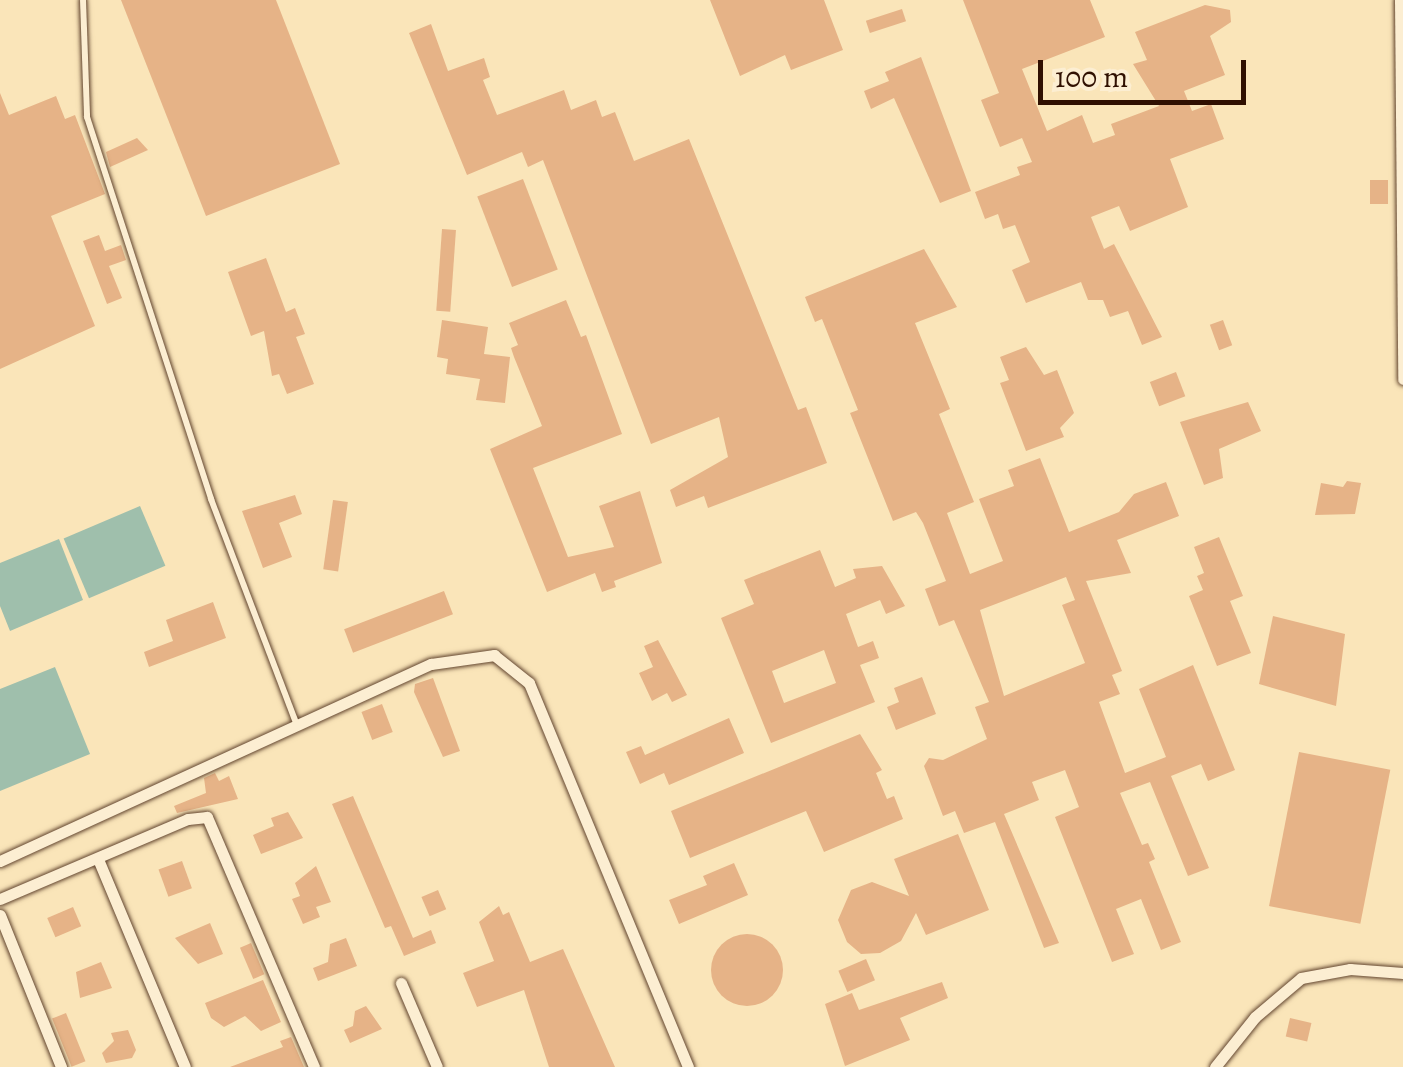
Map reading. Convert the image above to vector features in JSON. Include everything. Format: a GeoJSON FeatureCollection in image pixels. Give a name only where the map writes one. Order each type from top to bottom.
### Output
{"type":"FeatureCollection","features":[{"type":"Feature","properties":{"kind":"street"},"geometry":{"type":"LineString","coordinates":[[1400,0],[1403,380]]}},
{"type":"Feature","properties":{"kind":"street"},"geometry":{"type":"LineString","coordinates":[[0,861],[296,724],[456,656],[494,655],[520,670],[688,1067]]}},
{"type":"Feature","properties":{"kind":"street"},"geometry":{"type":"LineString","coordinates":[[0,899],[188,820],[214,822],[314,1067]]}},
{"type":"Feature","properties":{"kind":"street"},"geometry":{"type":"LineString","coordinates":[[98,859],[186,1067]]}},
{"type":"Feature","properties":{"kind":"street"},"geometry":{"type":"LineString","coordinates":[[0,915],[61,1067]]}},
{"type":"Feature","properties":{"kind":"street"},"geometry":{"type":"LineString","coordinates":[[1216,1067],[1254,1017],[1301,978],[1350,968],[1403,973]]}},
{"type":"Feature","properties":{"kind":"street"},"geometry":{"type":"LineString","coordinates":[[401,983],[437,1067]]}},
{"type":"Feature","properties":{"kind":"lane"},"geometry":{"type":"LineString","coordinates":[[83,0],[87,117],[218,517],[296,724]]}},
{"type":"Feature","properties":{"kind":"shaded area"},"geometry":{"type":"Polygon","coordinates":[[[140,506],[165,566],[89,598],[64,538],[140,506]]]}},
{"type":"Feature","properties":{"kind":"shaded area"},"geometry":{"type":"Polygon","coordinates":[[[59,539],[83,600],[10,631],[0,606],[0,563],[59,539]]]}},
{"type":"Feature","properties":{"kind":"shaded area"},"geometry":{"type":"Polygon","coordinates":[[[55,667],[90,754],[0,791],[0,689],[55,667]]]}},
{"type":"Feature","properties":{"kind":"building"},"geometry":{"type":"Polygon","coordinates":[[[121,0],[276,0],[340,164],[206,216],[121,0]]]}},
{"type":"Feature","properties":{"kind":"building"},"geometry":{"type":"Polygon","coordinates":[[[710,0],[824,0],[843,50],[791,70],[785,55],[740,76],[710,0]]]}},
{"type":"Feature","properties":{"kind":"building"},"geometry":{"type":"Polygon","coordinates":[[[963,0],[1090,0],[1105,37],[1022,69],[1047,131],[1082,115],[1093,143],[1115,135],[1111,124],[1159,106],[1133,64],[1147,60],[1135,32],[1205,5],[1230,10],[1231,22],[1210,36],[1225,75],[1184,91],[1192,111],[1211,104],[1224,139],[1170,159],[1188,207],[1130,231],[1119,206],[1091,217],[1104,249],[1114,244],[1162,337],[1142,345],[1128,311],[1110,317],[1103,300],[1088,300],[1081,282],[1026,303],[1012,270],[1030,262],[1015,225],[1003,229],[998,214],[985,219],[975,192],[1020,175],[1017,167],[1032,162],[1022,138],[1000,147],[981,100],[999,93],[963,0]]]}},
{"type":"Feature","properties":{"kind":"building"},"geometry":{"type":"Polygon","coordinates":[[[902,9],[906,21],[870,33],[866,21],[902,9]]]}},
{"type":"Feature","properties":{"kind":"building"},"geometry":{"type":"Polygon","coordinates":[[[431,24],[448,71],[484,58],[490,77],[483,80],[497,115],[564,90],[571,110],[596,100],[602,117],[615,112],[634,161],[689,139],[798,410],[806,407],[827,463],[708,508],[704,496],[676,507],[670,490],[728,457],[719,417],[651,444],[543,160],[528,167],[522,152],[467,175],[409,33],[431,24]]]}},
{"type":"Feature","properties":{"kind":"building"},"geometry":{"type":"Polygon","coordinates":[[[921,57],[971,191],[940,203],[894,98],[871,109],[864,91],[889,81],[885,72],[921,57]]]}},
{"type":"Feature","properties":{"kind":"building"},"geometry":{"type":"Polygon","coordinates":[[[0,93],[9,115],[56,96],[65,119],[75,115],[105,194],[51,216],[95,326],[0,369],[0,93]]]}},
{"type":"Feature","properties":{"kind":"building"},"geometry":{"type":"Polygon","coordinates":[[[137,138],[148,150],[110,167],[106,152],[137,138]]]}},
{"type":"Feature","properties":{"kind":"building"},"geometry":{"type":"Polygon","coordinates":[[[523,179],[558,270],[512,287],[477,197],[523,179]]]}},
{"type":"Feature","properties":{"kind":"building"},"geometry":{"type":"Polygon","coordinates":[[[1370,180],[1388,180],[1388,204],[1370,204],[1370,180]]]}},
{"type":"Feature","properties":{"kind":"building"},"geometry":{"type":"Polygon","coordinates":[[[442,229],[456,230],[450,312],[436,311],[442,229]]]}},
{"type":"Feature","properties":{"kind":"building"},"geometry":{"type":"Polygon","coordinates":[[[99,235],[105,251],[121,245],[126,260],[109,266],[122,298],[107,304],[83,241],[99,235]]]}},
{"type":"Feature","properties":{"kind":"building"},"geometry":{"type":"Polygon","coordinates":[[[924,249],[957,307],[915,323],[950,409],[939,414],[974,502],[947,513],[970,574],[1003,561],[979,499],[1014,486],[1008,470],[1040,458],[1069,532],[1119,512],[1134,494],[1166,482],[1179,516],[1117,540],[1131,573],[1086,581],[1122,671],[1112,675],[1120,694],[1099,702],[1125,773],[1166,757],[1139,689],[1193,665],[1235,770],[1208,781],[1201,764],[1171,776],[1209,868],[1188,876],[1150,782],[1120,793],[1142,845],[1148,843],[1155,859],[1149,862],[1181,942],[1161,950],[1141,899],[1116,909],[1134,954],[1112,962],[1055,817],[1079,807],[1065,770],[1032,782],[1039,800],[1004,814],[1059,943],[1044,948],[995,822],[964,833],[955,811],[943,816],[924,766],[929,758],[943,760],[987,739],[975,707],[989,702],[954,620],[939,626],[925,589],[946,581],[923,523],[916,512],[893,521],[850,413],[858,410],[822,319],[815,322],[805,297],[924,249]],[[1066,577],[980,610],[1004,696],[1085,663],[1062,605],[1075,600],[1066,577]]]}},
{"type":"Feature","properties":{"kind":"building"},"geometry":{"type":"Polygon","coordinates":[[[266,258],[286,312],[295,308],[305,334],[296,337],[314,384],[287,394],[279,374],[272,376],[264,331],[251,336],[228,272],[266,258]]]}},
{"type":"Feature","properties":{"kind":"building"},"geometry":{"type":"Polygon","coordinates":[[[566,300],[581,337],[586,335],[622,434],[533,468],[568,557],[614,547],[599,506],[640,491],[662,563],[614,581],[616,587],[602,592],[595,573],[547,592],[490,449],[542,426],[511,348],[518,345],[509,323],[566,300]]]}},
{"type":"Feature","properties":{"kind":"building"},"geometry":{"type":"Polygon","coordinates":[[[442,320],[488,327],[484,354],[510,357],[505,403],[476,400],[480,379],[446,374],[448,359],[437,357],[442,320]]]}},
{"type":"Feature","properties":{"kind":"building"},"geometry":{"type":"Polygon","coordinates":[[[1223,320],[1232,345],[1219,350],[1210,325],[1223,320]]]}},
{"type":"Feature","properties":{"kind":"building"},"geometry":{"type":"Polygon","coordinates":[[[1026,347],[1044,375],[1057,370],[1074,413],[1060,428],[1064,437],[1026,451],[1000,383],[1009,380],[1000,357],[1026,347]]]}},
{"type":"Feature","properties":{"kind":"building"},"geometry":{"type":"Polygon","coordinates":[[[1176,372],[1185,396],[1159,406],[1150,382],[1176,372]]]}},
{"type":"Feature","properties":{"kind":"building"},"geometry":{"type":"Polygon","coordinates":[[[1248,402],[1261,431],[1219,449],[1223,478],[1204,485],[1180,422],[1248,402]]]}},
{"type":"Feature","properties":{"kind":"building"},"geometry":{"type":"Polygon","coordinates":[[[1347,481],[1361,483],[1355,514],[1315,515],[1321,483],[1343,487],[1347,481]]]}},
{"type":"Feature","properties":{"kind":"building"},"geometry":{"type":"Polygon","coordinates":[[[295,495],[302,514],[279,523],[292,557],[263,568],[242,511],[295,495]]]}},
{"type":"Feature","properties":{"kind":"building"},"geometry":{"type":"Polygon","coordinates":[[[333,500],[348,502],[338,571],[323,569],[333,500]]]}},
{"type":"Feature","properties":{"kind":"building"},"geometry":{"type":"Polygon","coordinates":[[[1219,537],[1243,596],[1230,601],[1251,653],[1217,666],[1189,596],[1203,590],[1197,576],[1204,573],[1194,547],[1219,537]]]}},
{"type":"Feature","properties":{"kind":"building"},"geometry":{"type":"Polygon","coordinates":[[[820,550],[835,587],[856,578],[853,569],[882,566],[905,606],[886,614],[880,600],[846,614],[858,647],[873,641],[879,658],[860,665],[875,702],[771,743],[721,618],[754,604],[744,580],[820,550]],[[824,650],[772,671],[784,703],[836,683],[824,650]]]}},
{"type":"Feature","properties":{"kind":"building"},"geometry":{"type":"Polygon","coordinates":[[[444,591],[453,614],[353,653],[344,629],[444,591]]]}},
{"type":"Feature","properties":{"kind":"building"},"geometry":{"type":"Polygon","coordinates":[[[213,602],[226,638],[149,667],[144,652],[173,641],[166,620],[213,602]]]}},
{"type":"Feature","properties":{"kind":"building"},"geometry":{"type":"Polygon","coordinates":[[[1273,616],[1345,634],[1336,706],[1259,684],[1273,616]]]}},
{"type":"Feature","properties":{"kind":"building"},"geometry":{"type":"Polygon","coordinates":[[[658,640],[687,695],[672,702],[667,693],[652,701],[639,673],[653,667],[644,646],[658,640]]]}},
{"type":"Feature","properties":{"kind":"building"},"geometry":{"type":"Polygon","coordinates":[[[922,677],[936,714],[896,730],[887,707],[899,702],[894,688],[922,677]]]}},
{"type":"Feature","properties":{"kind":"building"},"geometry":{"type":"Polygon","coordinates":[[[433,678],[460,751],[443,757],[414,692],[415,684],[433,678]]]}},
{"type":"Feature","properties":{"kind":"building"},"geometry":{"type":"Polygon","coordinates":[[[382,704],[393,732],[372,740],[361,712],[382,704]]]}},
{"type":"Feature","properties":{"kind":"building"},"geometry":{"type":"Polygon","coordinates":[[[729,718],[744,753],[669,785],[664,773],[640,784],[626,752],[641,746],[645,755],[729,718]]]}},
{"type":"Feature","properties":{"kind":"building"},"geometry":{"type":"Polygon","coordinates":[[[860,734],[882,770],[876,773],[887,799],[894,796],[903,819],[824,852],[806,811],[690,858],[671,811],[860,734]]]}},
{"type":"Feature","properties":{"kind":"building"},"geometry":{"type":"Polygon","coordinates":[[[1299,752],[1390,770],[1360,924],[1269,906],[1299,752]]]}},
{"type":"Feature","properties":{"kind":"building"},"geometry":{"type":"Polygon","coordinates":[[[215,773],[219,781],[229,776],[238,799],[177,813],[174,806],[206,793],[204,778],[215,773]]]}},
{"type":"Feature","properties":{"kind":"building"},"geometry":{"type":"Polygon","coordinates":[[[353,796],[413,938],[431,930],[436,943],[404,956],[391,926],[385,928],[332,804],[353,796]]]}},
{"type":"Feature","properties":{"kind":"building"},"geometry":{"type":"Polygon","coordinates":[[[288,812],[303,838],[261,854],[253,835],[274,826],[271,818],[288,812]]]}},
{"type":"Feature","properties":{"kind":"building"},"geometry":{"type":"Polygon","coordinates":[[[958,834],[989,910],[926,935],[916,913],[901,941],[880,953],[861,954],[847,942],[838,920],[851,890],[872,882],[909,896],[894,859],[958,834]]]}},
{"type":"Feature","properties":{"kind":"building"},"geometry":{"type":"Polygon","coordinates":[[[182,861],[192,888],[168,897],[159,870],[182,861]]]}},
{"type":"Feature","properties":{"kind":"building"},"geometry":{"type":"Polygon","coordinates":[[[734,863],[748,895],[679,924],[669,900],[707,885],[703,876],[734,863]]]}},
{"type":"Feature","properties":{"kind":"building"},"geometry":{"type":"Polygon","coordinates":[[[316,866],[331,902],[316,907],[320,917],[303,924],[292,899],[300,896],[295,883],[316,866]]]}},
{"type":"Feature","properties":{"kind":"building"},"geometry":{"type":"Polygon","coordinates":[[[438,890],[446,909],[430,916],[421,897],[438,890]]]}},
{"type":"Feature","properties":{"kind":"building"},"geometry":{"type":"Polygon","coordinates":[[[499,906],[503,915],[509,912],[530,962],[563,949],[615,1067],[549,1067],[524,990],[477,1007],[463,973],[494,961],[479,922],[499,906]]]}},
{"type":"Feature","properties":{"kind":"building"},"geometry":{"type":"Polygon","coordinates":[[[73,907],[81,926],[55,937],[47,918],[73,907]]]}},
{"type":"Feature","properties":{"kind":"building"},"geometry":{"type":"Polygon","coordinates":[[[210,923],[223,954],[198,964],[175,938],[210,923]]]}},
{"type":"Feature","properties":{"kind":"building"},"geometry":{"type":"Polygon","coordinates":[[[747,934],[772,945],[783,970],[772,995],[747,1006],[722,995],[711,970],[722,945],[747,934]]]}},
{"type":"Feature","properties":{"kind":"building"},"geometry":{"type":"Polygon","coordinates":[[[346,938],[357,966],[318,981],[313,968],[328,962],[330,944],[346,938]]]}},
{"type":"Feature","properties":{"kind":"building"},"geometry":{"type":"Polygon","coordinates":[[[251,943],[264,974],[253,979],[240,948],[251,943]]]}},
{"type":"Feature","properties":{"kind":"building"},"geometry":{"type":"Polygon","coordinates":[[[866,959],[875,980],[847,992],[838,971],[866,959]]]}},
{"type":"Feature","properties":{"kind":"building"},"geometry":{"type":"Polygon","coordinates":[[[101,962],[112,988],[80,998],[76,972],[101,962]]]}},
{"type":"Feature","properties":{"kind":"building"},"geometry":{"type":"Polygon","coordinates":[[[263,980],[281,1022],[261,1031],[245,1016],[224,1027],[211,1018],[205,1003],[263,980]]]}},
{"type":"Feature","properties":{"kind":"building"},"geometry":{"type":"Polygon","coordinates":[[[942,982],[948,998],[900,1018],[910,1040],[845,1066],[825,1004],[852,993],[859,1010],[942,982]]]}},
{"type":"Feature","properties":{"kind":"building"},"geometry":{"type":"Polygon","coordinates":[[[366,1006],[382,1029],[350,1043],[344,1030],[353,1026],[355,1011],[366,1006]]]}},
{"type":"Feature","properties":{"kind":"building"},"geometry":{"type":"Polygon","coordinates":[[[66,1013],[85,1061],[72,1067],[52,1019],[66,1013]]]}},
{"type":"Feature","properties":{"kind":"building"},"geometry":{"type":"Polygon","coordinates":[[[1290,1018],[1311,1023],[1307,1041],[1286,1037],[1290,1018]]]}},
{"type":"Feature","properties":{"kind":"building"},"geometry":{"type":"Polygon","coordinates":[[[128,1030],[136,1050],[132,1058],[106,1063],[102,1053],[114,1041],[111,1033],[128,1030]]]}},
{"type":"Feature","properties":{"kind":"building"},"geometry":{"type":"Polygon","coordinates":[[[291,1037],[304,1067],[230,1067],[283,1047],[280,1041],[291,1037]]]}}]}
